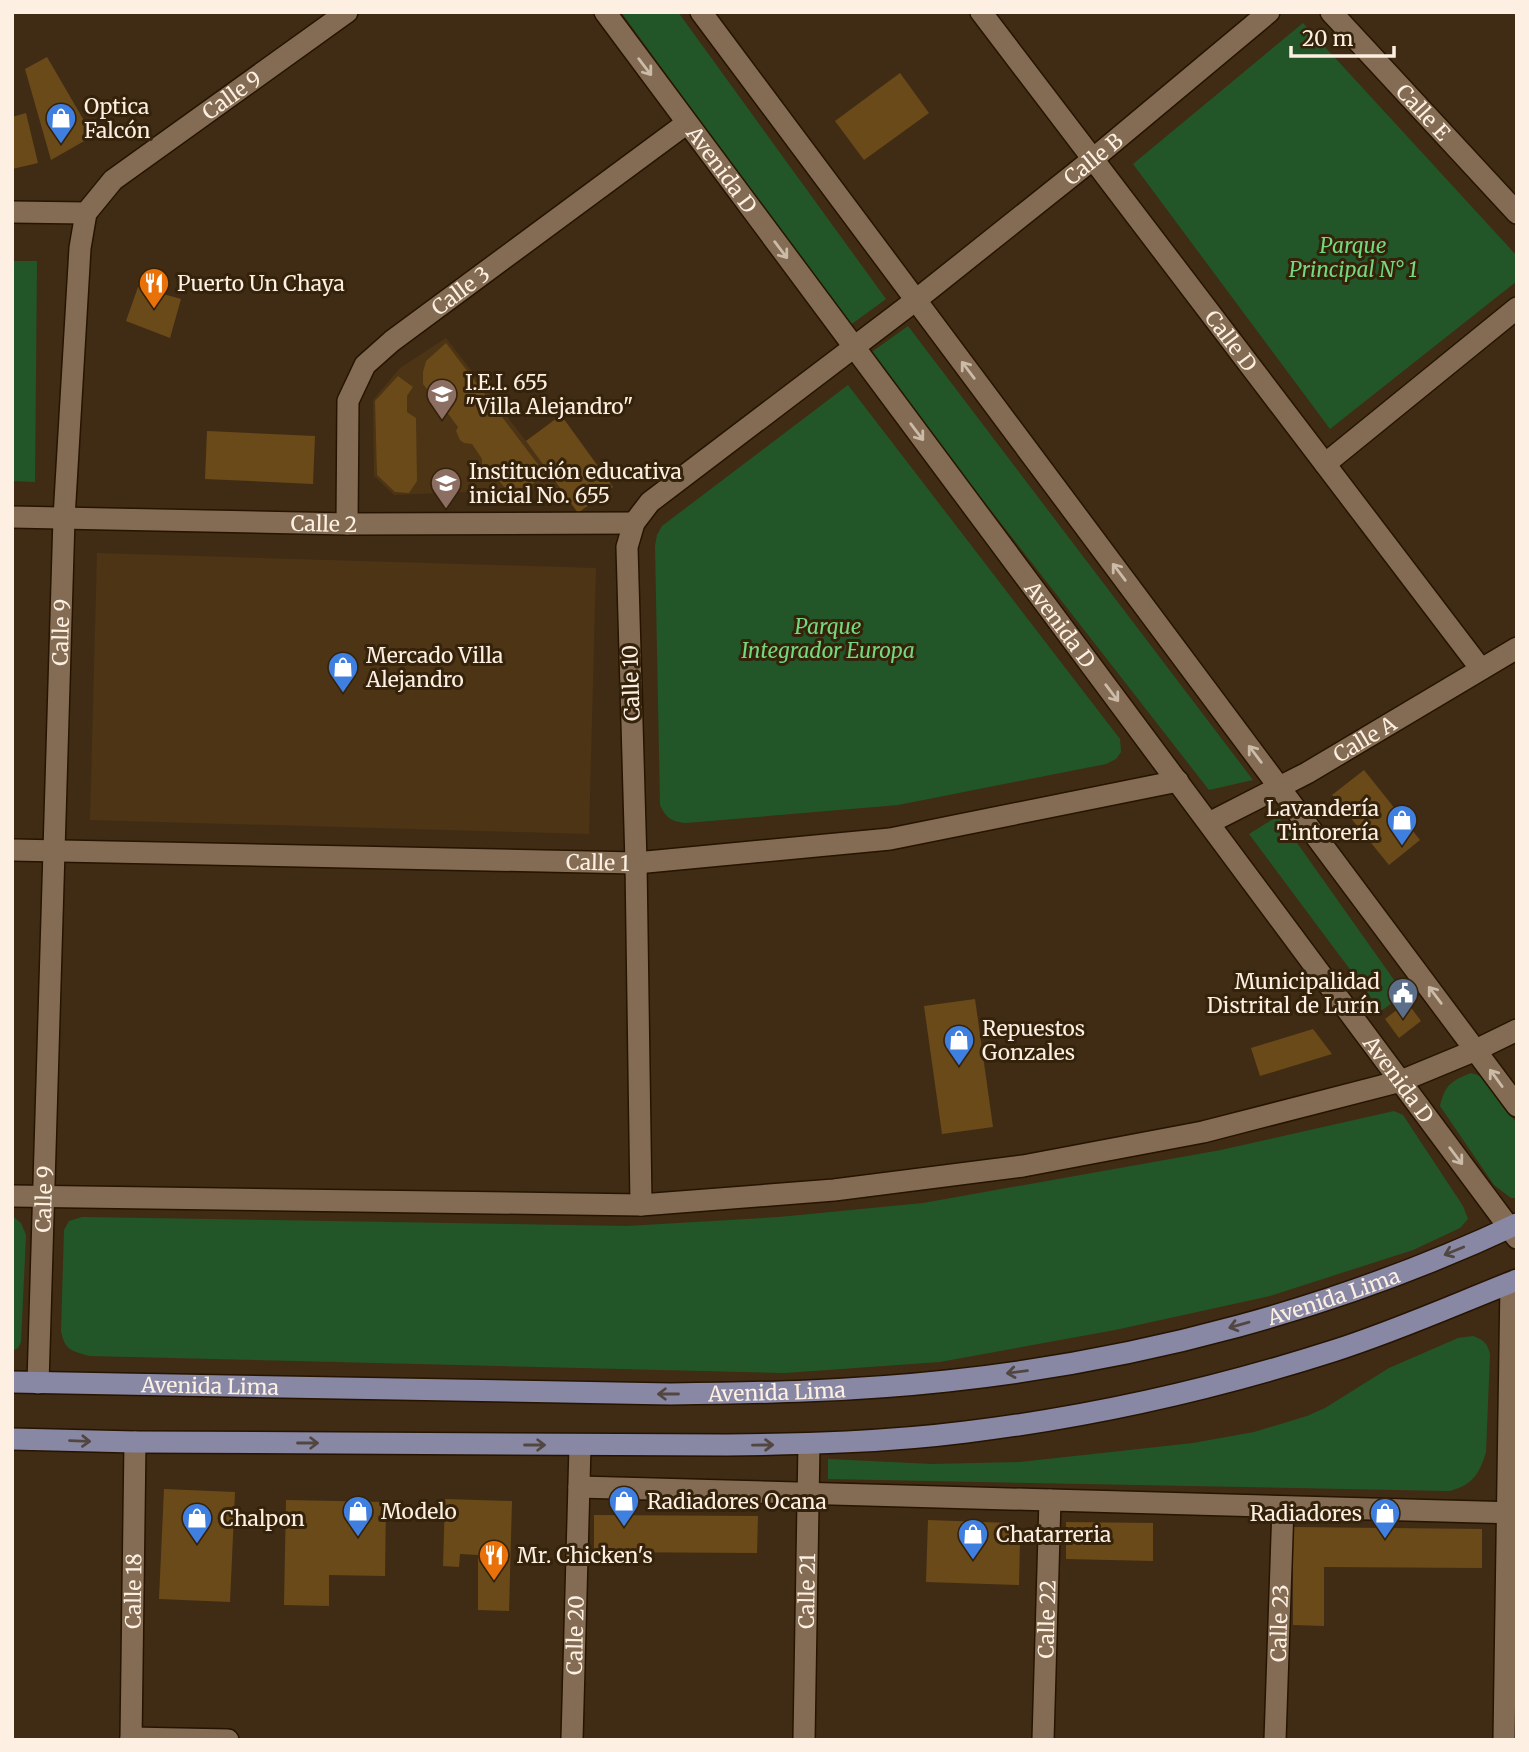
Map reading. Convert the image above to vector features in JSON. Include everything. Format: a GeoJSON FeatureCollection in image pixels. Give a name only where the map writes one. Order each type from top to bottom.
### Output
{"type":"FeatureCollection","features":[{"type":"Feature","properties":{"kind":"main road","name":"Avenida Lima"},"geometry":{"type":"LineString","coordinates":[[12,1382],[671,1394],[859,1388],[946,1381],[1129,1353],[1234,1327],[1384,1280],[1514,1230]]}},
{"type":"Feature","properties":{"kind":"main road"},"geometry":{"type":"LineString","coordinates":[[12,1439],[580,1446],[809,1444],[965,1433],[1047,1421],[1177,1395],[1248,1377],[1336,1350],[1514,1281]]}},
{"type":"Feature","properties":{"kind":"street","name":"Calle 9"},"geometry":{"type":"LineString","coordinates":[[38,1383],[64,518],[80,248],[86,213],[113,180],[347,12]]}},
{"type":"Feature","properties":{"kind":"street","name":"Avenida D"},"geometry":{"type":"LineString","coordinates":[[604,12],[1514,1230]]}},
{"type":"Feature","properties":{"kind":"street"},"geometry":{"type":"LineString","coordinates":[[701,12],[1517,1106]]}},
{"type":"Feature","properties":{"kind":"street","name":"Calle D"},"geometry":{"type":"LineString","coordinates":[[981,12],[1481,669]]}},
{"type":"Feature","properties":{"kind":"street","name":"Calle B"},"geometry":{"type":"LineString","coordinates":[[916,300],[1093,159],[1269,12]]}},
{"type":"Feature","properties":{"kind":"street","name":"Calle E"},"geometry":{"type":"LineString","coordinates":[[1331,12],[1517,214]]}},
{"type":"Feature","properties":{"kind":"street","name":"Calle 3"},"geometry":{"type":"LineString","coordinates":[[346,524],[348,401],[365,365],[392,341],[687,123]]}},
{"type":"Feature","properties":{"kind":"street"},"geometry":{"type":"LineString","coordinates":[[12,212],[86,213]]}},
{"type":"Feature","properties":{"kind":"street","name":"Calle 10"},"geometry":{"type":"LineString","coordinates":[[641,1205],[636,863],[627,547],[634,523],[650,502],[916,300]]}},
{"type":"Feature","properties":{"kind":"street"},"geometry":{"type":"LineString","coordinates":[[1325,464],[1517,308]]}},
{"type":"Feature","properties":{"kind":"street","name":"Calle 2"},"geometry":{"type":"LineString","coordinates":[[12,517],[346,524],[634,523]]}},
{"type":"Feature","properties":{"kind":"street","name":"Calle A"},"geometry":{"type":"LineString","coordinates":[[1209,824],[1307,773],[1517,648]]}},
{"type":"Feature","properties":{"kind":"street","name":"Calle 1"},"geometry":{"type":"LineString","coordinates":[[12,849],[636,863],[890,839],[1178,781]]}},
{"type":"Feature","properties":{"kind":"street"},"geometry":{"type":"LineString","coordinates":[[12,1196],[641,1205],[834,1190],[1023,1166],[1203,1132],[1401,1081],[1517,1030]]}},
{"type":"Feature","properties":{"kind":"street"},"geometry":{"type":"LineString","coordinates":[[1504,1740],[1512,1513],[1514,1281]]}},
{"type":"Feature","properties":{"kind":"street","name":"Calle 18"},"geometry":{"type":"LineString","coordinates":[[131,1739],[135,1442]]}},
{"type":"Feature","properties":{"kind":"street","name":"Calle 21"},"geometry":{"type":"LineString","coordinates":[[804,1740],[809,1444]]}},
{"type":"Feature","properties":{"kind":"street","name":"Calle 20"},"geometry":{"type":"LineString","coordinates":[[572,1740],[580,1446]]}},
{"type":"Feature","properties":{"kind":"street"},"geometry":{"type":"LineString","coordinates":[[579,1487],[1512,1513]]}},
{"type":"Feature","properties":{"kind":"street","name":"Calle 22"},"geometry":{"type":"LineString","coordinates":[[1043,1740],[1050,1500]]}},
{"type":"Feature","properties":{"kind":"street","name":"Calle 23"},"geometry":{"type":"LineString","coordinates":[[1275,1740],[1283,1507]]}},
{"type":"Feature","properties":{"kind":"street"},"geometry":{"type":"LineString","coordinates":[[131,1739],[228,1740]]}},
{"type":"Feature","properties":{"kind":"shaded area","name":"I.E.I. 655 \"Villa Alejandro\""},"geometry":{"type":"Polygon","coordinates":[[[446,338],[559,488],[394,495],[374,476],[373,400],[400,368],[446,338]]]}},
{"type":"Feature","properties":{"kind":"shaded area","name":"Mercado Villa Alejandro"},"geometry":{"type":"Polygon","coordinates":[[[97,553],[596,568],[589,834],[90,820],[97,553]]]}},
{"type":"Feature","properties":{"kind":"green space"},"geometry":{"type":"Polygon","coordinates":[[[621,12],[678,12],[886,299],[849,326],[621,12]]]}},
{"type":"Feature","properties":{"kind":"green space","name":"Parque Principal N° 1"},"geometry":{"type":"Polygon","coordinates":[[[1303,23],[1517,256],[1517,281],[1330,429],[1133,164],[1303,23]]]}},
{"type":"Feature","properties":{"kind":"green space"},"geometry":{"type":"Polygon","coordinates":[[[12,261],[37,261],[35,482],[12,481],[12,261]]]}},
{"type":"Feature","properties":{"kind":"green space"},"geometry":{"type":"Polygon","coordinates":[[[908,326],[1253,780],[1209,790],[869,354],[908,326]]]}},
{"type":"Feature","properties":{"kind":"green space","name":"Parque Integrador Europa"},"geometry":{"type":"Polygon","coordinates":[[[848,385],[1120,739],[1121,752],[1116,759],[1106,764],[898,805],[686,823],[673,820],[660,805],[655,546],[657,535],[662,526],[848,385]]]}},
{"type":"Feature","properties":{"kind":"green space"},"geometry":{"type":"Polygon","coordinates":[[[1278,816],[1404,994],[1381,1011],[1249,834],[1278,816]]]}},
{"type":"Feature","properties":{"kind":"green space"},"geometry":{"type":"Polygon","coordinates":[[[1471,1073],[1484,1077],[1517,1124],[1517,1198],[1511,1198],[1494,1185],[1440,1106],[1450,1085],[1471,1073]]]}},
{"type":"Feature","properties":{"kind":"green space"},"geometry":{"type":"Polygon","coordinates":[[[1394,1111],[1403,1115],[1463,1206],[1468,1219],[1460,1228],[1413,1250],[1270,1296],[1115,1330],[940,1362],[785,1373],[89,1356],[70,1349],[61,1331],[64,1230],[69,1221],[82,1217],[627,1226],[779,1217],[923,1203],[1221,1150],[1394,1111]]]}},
{"type":"Feature","properties":{"kind":"green space"},"geometry":{"type":"Polygon","coordinates":[[[12,1216],[21,1223],[26,1235],[21,1342],[18,1348],[12,1351],[12,1216]]]}},
{"type":"Feature","properties":{"kind":"green space"},"geometry":{"type":"Polygon","coordinates":[[[1473,1336],[1484,1342],[1490,1354],[1486,1452],[1474,1478],[1449,1491],[828,1479],[828,1459],[932,1464],[1020,1462],[1193,1443],[1254,1432],[1307,1416],[1325,1408],[1389,1368],[1458,1338],[1473,1336]]]}},
{"type":"Feature","properties":{"kind":"building"},"geometry":{"type":"Polygon","coordinates":[[[47,57],[93,136],[51,160],[25,69],[47,57]]]}},
{"type":"Feature","properties":{"kind":"building"},"geometry":{"type":"Polygon","coordinates":[[[900,73],[929,113],[864,160],[835,121],[900,73]]]}},
{"type":"Feature","properties":{"kind":"building"},"geometry":{"type":"Polygon","coordinates":[[[26,113],[38,163],[12,169],[12,117],[26,113]]]}},
{"type":"Feature","properties":{"kind":"building","name":"Puerto Un Chaya"},"geometry":{"type":"Polygon","coordinates":[[[138,287],[181,299],[170,338],[126,321],[138,287]]]}},
{"type":"Feature","properties":{"kind":"building"},"geometry":{"type":"Polygon","coordinates":[[[446,343],[546,475],[526,488],[504,487],[494,474],[484,471],[482,459],[472,444],[460,440],[456,431],[458,427],[446,411],[435,408],[433,397],[423,384],[423,372],[426,361],[446,343]]]}},
{"type":"Feature","properties":{"kind":"building"},"geometry":{"type":"Polygon","coordinates":[[[398,376],[413,387],[407,396],[407,412],[416,418],[417,481],[409,493],[395,492],[377,475],[375,401],[398,376]]]}},
{"type":"Feature","properties":{"kind":"building"},"geometry":{"type":"Polygon","coordinates":[[[561,415],[613,487],[578,513],[526,441],[561,415]]]}},
{"type":"Feature","properties":{"kind":"building"},"geometry":{"type":"Polygon","coordinates":[[[207,431],[315,436],[313,484],[205,479],[207,431]]]}},
{"type":"Feature","properties":{"kind":"building"},"geometry":{"type":"Polygon","coordinates":[[[1364,770],[1420,840],[1389,865],[1332,795],[1364,770]]]}},
{"type":"Feature","properties":{"kind":"building","name":"Repuestos Gonzales"},"geometry":{"type":"Polygon","coordinates":[[[975,999],[993,1127],[942,1134],[924,1006],[975,999]]]}},
{"type":"Feature","properties":{"kind":"building","name":"Municipalidad Distrital de Lurín"},"geometry":{"type":"Polygon","coordinates":[[[1407,1002],[1421,1021],[1399,1038],[1385,1019],[1407,1002]]]}},
{"type":"Feature","properties":{"kind":"building"},"geometry":{"type":"Polygon","coordinates":[[[1313,1029],[1332,1054],[1260,1076],[1251,1048],[1313,1029]]]}},
{"type":"Feature","properties":{"kind":"building","name":"Chalpon"},"geometry":{"type":"Polygon","coordinates":[[[164,1489],[235,1492],[230,1602],[159,1599],[164,1489]]]}},
{"type":"Feature","properties":{"kind":"building","name":"Mr. Chicken's"},"geometry":{"type":"Polygon","coordinates":[[[445,1499],[512,1501],[509,1611],[478,1610],[478,1555],[460,1554],[459,1567],[443,1566],[445,1499]]]}},
{"type":"Feature","properties":{"kind":"building"},"geometry":{"type":"Polygon","coordinates":[[[286,1500],[386,1502],[385,1576],[329,1575],[329,1606],[284,1605],[286,1500]]]}},
{"type":"Feature","properties":{"kind":"building"},"geometry":{"type":"Polygon","coordinates":[[[594,1515],[758,1516],[757,1553],[594,1552],[594,1515]]]}},
{"type":"Feature","properties":{"kind":"building","name":"Chatarreria"},"geometry":{"type":"Polygon","coordinates":[[[928,1520],[1010,1523],[1020,1539],[1019,1585],[926,1582],[928,1520]]]}},
{"type":"Feature","properties":{"kind":"building"},"geometry":{"type":"Polygon","coordinates":[[[1066,1522],[1153,1523],[1153,1561],[1066,1559],[1066,1522]]]}},
{"type":"Feature","properties":{"kind":"building"},"geometry":{"type":"Polygon","coordinates":[[[1293,1527],[1482,1529],[1482,1568],[1324,1567],[1324,1626],[1293,1625],[1293,1527]]]}},
{"type":"Feature","properties":{"kind":"place","name":"Optica Falcón"},"geometry":{"type":"Point","coordinates":[61,145]}},
{"type":"Feature","properties":{"kind":"place","name":"Puerto Un Chaya"},"geometry":{"type":"Point","coordinates":[154,310]}},
{"type":"Feature","properties":{"kind":"place","name":"I.E.I. 655 \"Villa Alejandro\""},"geometry":{"type":"Point","coordinates":[442,421]}},
{"type":"Feature","properties":{"kind":"place","name":"Institución educativa inicial No. 655"},"geometry":{"type":"Point","coordinates":[446,510]}},
{"type":"Feature","properties":{"kind":"place","name":"Mercado Villa Alejandro"},"geometry":{"type":"Point","coordinates":[343,694]}},
{"type":"Feature","properties":{"kind":"place","name":"Lavandería Tintorería"},"geometry":{"type":"Point","coordinates":[1402,847]}},
{"type":"Feature","properties":{"kind":"place","name":"Municipalidad Distrital de Lurín"},"geometry":{"type":"Point","coordinates":[1403,1020]}},
{"type":"Feature","properties":{"kind":"place","name":"Repuestos Gonzales"},"geometry":{"type":"Point","coordinates":[959,1067]}},
{"type":"Feature","properties":{"kind":"place","name":"Radiadores Ocana"},"geometry":{"type":"Point","coordinates":[624,1528]}},
{"type":"Feature","properties":{"kind":"place","name":"Modelo"},"geometry":{"type":"Point","coordinates":[358,1538]}},
{"type":"Feature","properties":{"kind":"place","name":"Radiadores"},"geometry":{"type":"Point","coordinates":[1385,1540]}},
{"type":"Feature","properties":{"kind":"place","name":"Chalpon"},"geometry":{"type":"Point","coordinates":[197,1545]}},
{"type":"Feature","properties":{"kind":"place","name":"Chatarreria"},"geometry":{"type":"Point","coordinates":[973,1561]}},
{"type":"Feature","properties":{"kind":"place","name":"Mr. Chicken's"},"geometry":{"type":"Point","coordinates":[494,1582]}}]}
